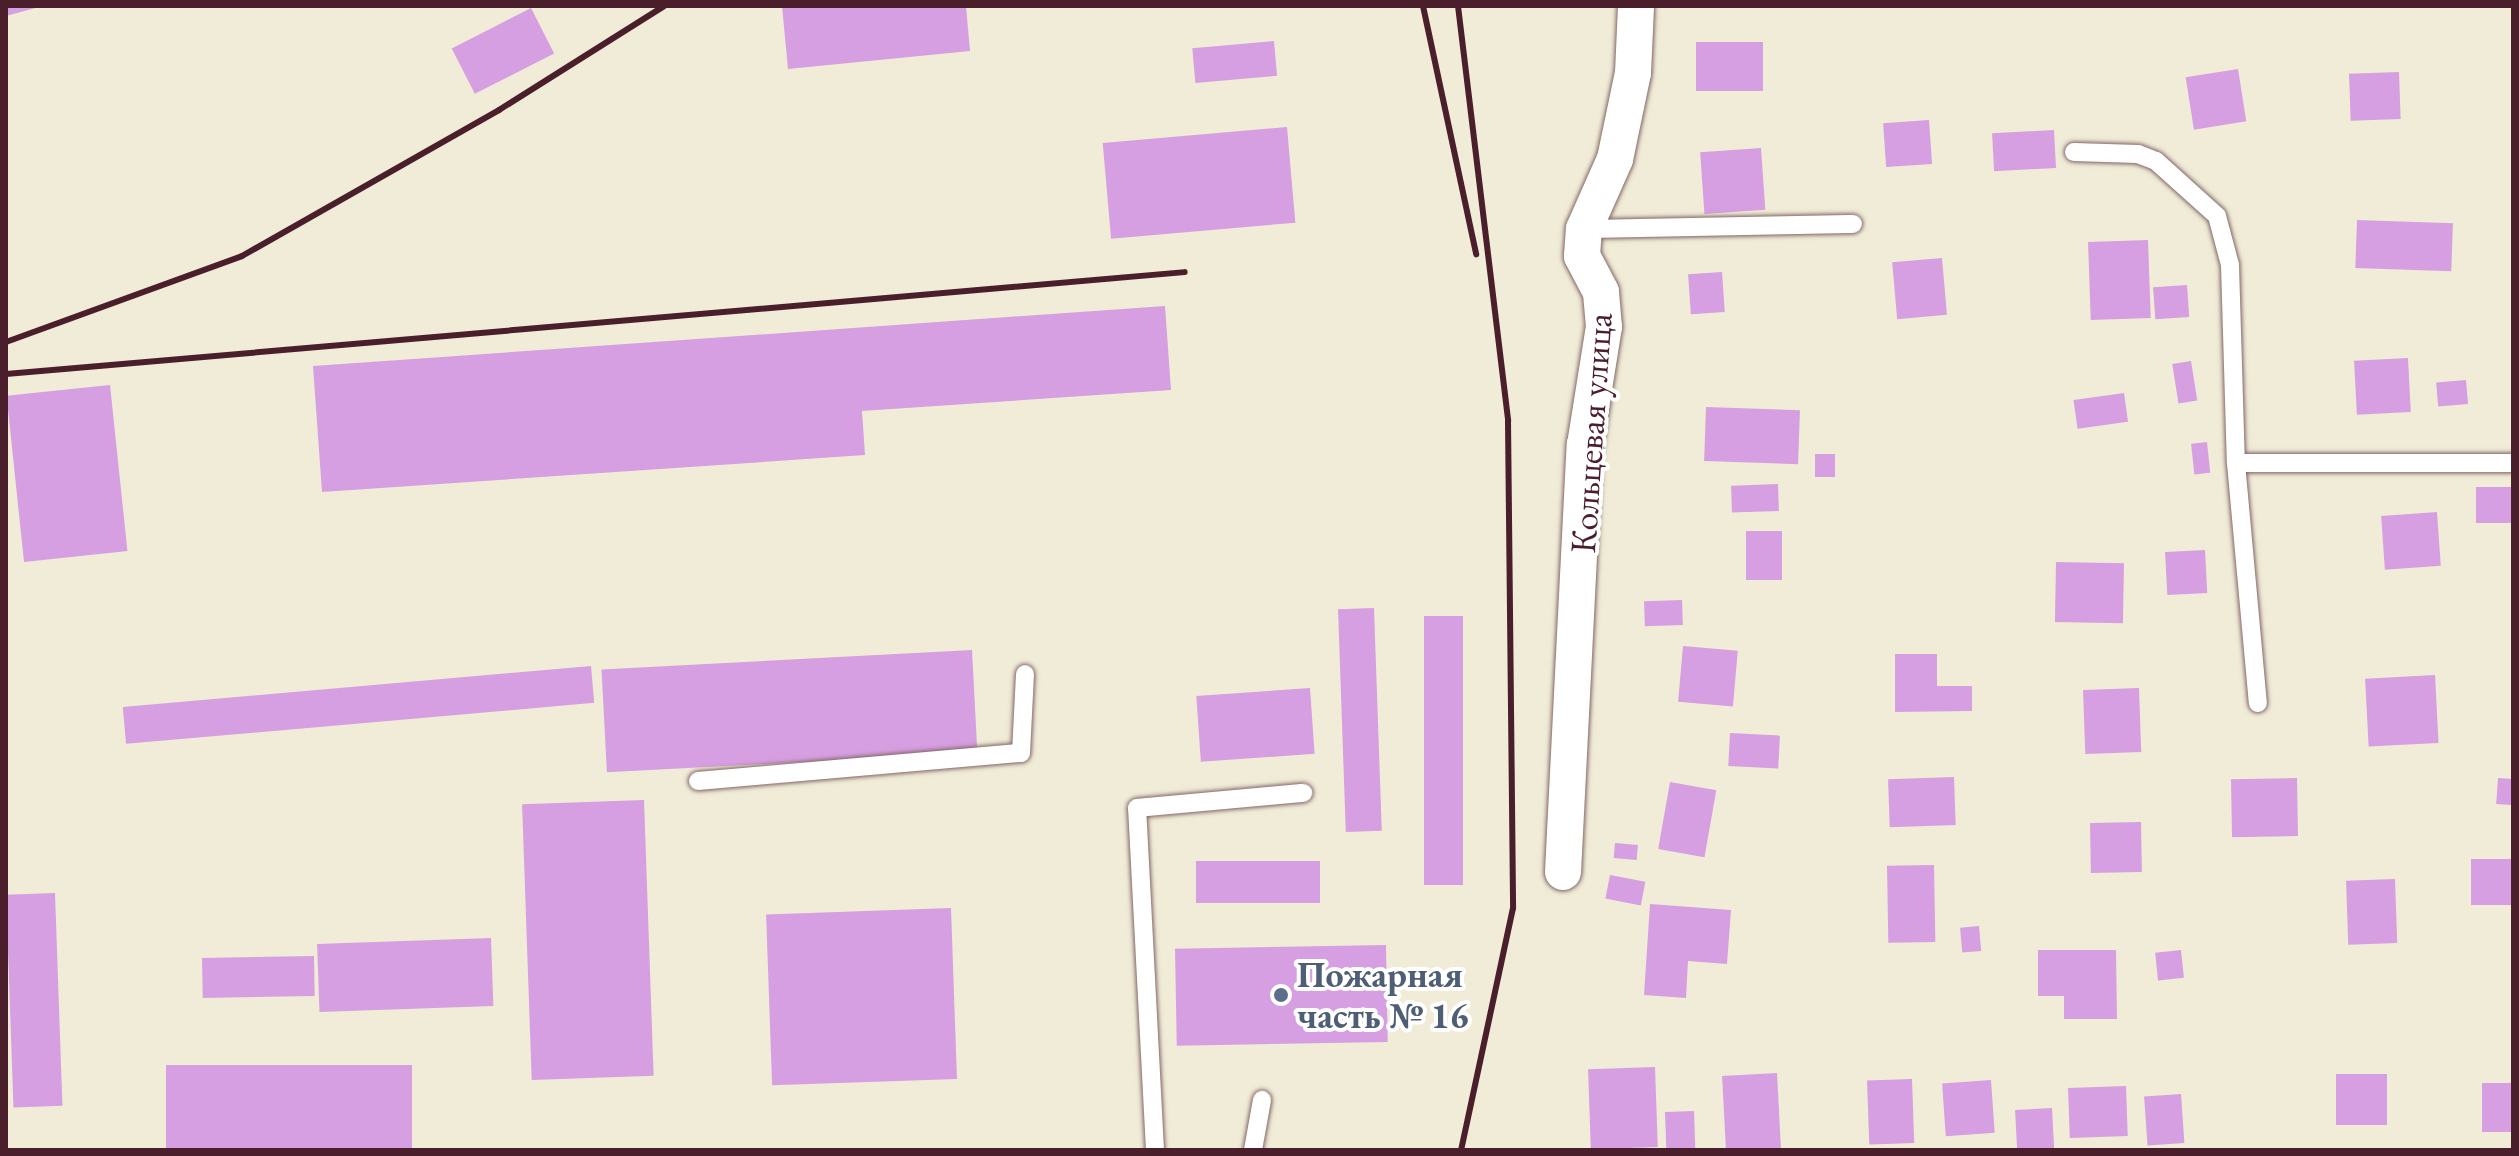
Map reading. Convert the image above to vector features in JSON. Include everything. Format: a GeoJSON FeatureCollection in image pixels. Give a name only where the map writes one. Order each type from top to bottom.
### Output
{"type":"FeatureCollection","features":[{"type":"Feature","properties":{"kind":"street","name":"Кольцевая улица"},"geometry":{"type":"LineString","coordinates":[[1563,872],[1585,445],[1604,327],[1601,292],[1582,256],[1584,229],[1615,159],[1633,73],[1636,6]]}},
{"type":"Feature","properties":{"kind":"lane"},"geometry":{"type":"LineString","coordinates":[[2074,152],[2138,154],[2156,161],[2217,216],[2230,265],[2236,463],[2258,703]]}},
{"type":"Feature","properties":{"kind":"lane"},"geometry":{"type":"LineString","coordinates":[[1584,229],[1853,224]]}},
{"type":"Feature","properties":{"kind":"lane"},"geometry":{"type":"LineString","coordinates":[[2236,463],[2513,463]]}},
{"type":"Feature","properties":{"kind":"lane"},"geometry":{"type":"LineString","coordinates":[[698,781],[1021,753],[1025,674]]}},
{"type":"Feature","properties":{"kind":"lane"},"geometry":{"type":"LineString","coordinates":[[1155,1150],[1137,808],[1303,793]]}},
{"type":"Feature","properties":{"kind":"lane"},"geometry":{"type":"LineString","coordinates":[[1253,1150],[1262,1100]]}},
{"type":"Feature","properties":{"kind":"building"},"geometry":{"type":"Polygon","coordinates":[[[6,6],[39,6],[39,7],[6,16],[6,6]]]}},
{"type":"Feature","properties":{"kind":"building"},"geometry":{"type":"Polygon","coordinates":[[[782,6],[966,6],[970,51],[788,69],[782,6]]]}},
{"type":"Feature","properties":{"kind":"building"},"geometry":{"type":"Polygon","coordinates":[[[531,8],[554,53],[475,94],[452,48],[531,8]]]}},
{"type":"Feature","properties":{"kind":"building"},"geometry":{"type":"Polygon","coordinates":[[[1274,41],[1277,76],[1195,83],[1192,48],[1274,41]]]}},
{"type":"Feature","properties":{"kind":"building"},"geometry":{"type":"Polygon","coordinates":[[[1696,42],[1763,42],[1763,91],[1696,91],[1696,42]]]}},
{"type":"Feature","properties":{"kind":"building"},"geometry":{"type":"Polygon","coordinates":[[[2238,69],[2246,121],[2194,130],[2186,77],[2238,69]]]}},
{"type":"Feature","properties":{"kind":"building"},"geometry":{"type":"Polygon","coordinates":[[[2399,72],[2401,119],[2351,121],[2349,74],[2399,72]]]}},
{"type":"Feature","properties":{"kind":"building"},"geometry":{"type":"Polygon","coordinates":[[[1929,120],[1932,164],[1886,167],[1883,123],[1929,120]]]}},
{"type":"Feature","properties":{"kind":"building"},"geometry":{"type":"Polygon","coordinates":[[[1287,127],[1295,223],[1111,239],[1103,143],[1287,127]]]}},
{"type":"Feature","properties":{"kind":"building"},"geometry":{"type":"Polygon","coordinates":[[[2054,130],[2056,168],[1994,171],[1992,133],[2054,130]]]}},
{"type":"Feature","properties":{"kind":"building"},"geometry":{"type":"Polygon","coordinates":[[[1761,148],[1765,210],[1704,214],[1700,152],[1761,148]]]}},
{"type":"Feature","properties":{"kind":"building"},"geometry":{"type":"Polygon","coordinates":[[[2357,220],[2453,223],[2451,271],[2355,268],[2357,220]]]}},
{"type":"Feature","properties":{"kind":"building"},"geometry":{"type":"Polygon","coordinates":[[[2148,240],[2151,318],[2091,320],[2088,242],[2148,240]]]}},
{"type":"Feature","properties":{"kind":"building"},"geometry":{"type":"Polygon","coordinates":[[[1942,258],[1947,315],[1897,319],[1892,262],[1942,258]]]}},
{"type":"Feature","properties":{"kind":"building"},"geometry":{"type":"Polygon","coordinates":[[[1722,272],[1725,312],[1691,314],[1688,274],[1722,272]]]}},
{"type":"Feature","properties":{"kind":"building"},"geometry":{"type":"Polygon","coordinates":[[[2187,285],[2189,317],[2155,319],[2153,287],[2187,285]]]}},
{"type":"Feature","properties":{"kind":"building"},"geometry":{"type":"Polygon","coordinates":[[[1165,306],[1171,390],[862,411],[865,455],[322,492],[313,366],[1165,306]]]}},
{"type":"Feature","properties":{"kind":"building"},"geometry":{"type":"Polygon","coordinates":[[[2408,358],[2411,412],[2357,415],[2354,361],[2408,358]]]}},
{"type":"Feature","properties":{"kind":"building"},"geometry":{"type":"Polygon","coordinates":[[[2191,361],[2197,401],[2178,403],[2172,364],[2191,361]]]}},
{"type":"Feature","properties":{"kind":"building"},"geometry":{"type":"Polygon","coordinates":[[[2466,380],[2468,404],[2438,407],[2436,383],[2466,380]]]}},
{"type":"Feature","properties":{"kind":"building"},"geometry":{"type":"Polygon","coordinates":[[[110,385],[127,551],[24,562],[7,396],[110,385]]]}},
{"type":"Feature","properties":{"kind":"building"},"geometry":{"type":"Polygon","coordinates":[[[2124,393],[2128,422],[2078,429],[2073,400],[2124,393]]]}},
{"type":"Feature","properties":{"kind":"building"},"geometry":{"type":"Polygon","coordinates":[[[1706,407],[1800,410],[1798,464],[1704,461],[1706,407]]]}},
{"type":"Feature","properties":{"kind":"building"},"geometry":{"type":"Polygon","coordinates":[[[2207,442],[2210,473],[2194,475],[2191,444],[2207,442]]]}},
{"type":"Feature","properties":{"kind":"building"},"geometry":{"type":"Polygon","coordinates":[[[1815,454],[1835,454],[1835,477],[1815,477],[1815,454]]]}},
{"type":"Feature","properties":{"kind":"building"},"geometry":{"type":"Polygon","coordinates":[[[1778,484],[1779,511],[1732,513],[1731,486],[1778,484]]]}},
{"type":"Feature","properties":{"kind":"building"},"geometry":{"type":"Polygon","coordinates":[[[2476,487],[2513,487],[2513,523],[2476,523],[2476,487]]]}},
{"type":"Feature","properties":{"kind":"building"},"geometry":{"type":"Polygon","coordinates":[[[2437,512],[2441,566],[2385,570],[2381,516],[2437,512]]]}},
{"type":"Feature","properties":{"kind":"building"},"geometry":{"type":"Polygon","coordinates":[[[1746,531],[1782,531],[1782,580],[1746,580],[1746,531]]]}},
{"type":"Feature","properties":{"kind":"building"},"geometry":{"type":"Polygon","coordinates":[[[2205,550],[2207,593],[2167,595],[2165,552],[2205,550]]]}},
{"type":"Feature","properties":{"kind":"building"},"geometry":{"type":"Polygon","coordinates":[[[2056,562],[2124,563],[2123,623],[2055,622],[2056,562]]]}},
{"type":"Feature","properties":{"kind":"building"},"geometry":{"type":"Polygon","coordinates":[[[1682,600],[1683,625],[1645,626],[1644,601],[1682,600]]]}},
{"type":"Feature","properties":{"kind":"building"},"geometry":{"type":"Polygon","coordinates":[[[1374,608],[1382,831],[1346,832],[1338,609],[1374,608]]]}},
{"type":"Feature","properties":{"kind":"building"},"geometry":{"type":"Polygon","coordinates":[[[1424,616],[1463,616],[1463,885],[1424,885],[1424,616]]]}},
{"type":"Feature","properties":{"kind":"building"},"geometry":{"type":"Polygon","coordinates":[[[1683,646],[1738,651],[1733,707],[1678,702],[1683,646]]]}},
{"type":"Feature","properties":{"kind":"building"},"geometry":{"type":"Polygon","coordinates":[[[972,650],[977,753],[607,772],[602,669],[972,650]]]}},
{"type":"Feature","properties":{"kind":"building"},"geometry":{"type":"Polygon","coordinates":[[[1895,654],[1937,654],[1937,686],[1972,686],[1972,711],[1895,712],[1895,654]]]}},
{"type":"Feature","properties":{"kind":"building"},"geometry":{"type":"Polygon","coordinates":[[[591,666],[594,703],[126,744],[123,707],[591,666]]]}},
{"type":"Feature","properties":{"kind":"building"},"geometry":{"type":"Polygon","coordinates":[[[2435,675],[2439,743],[2369,747],[2365,679],[2435,675]]]}},
{"type":"Feature","properties":{"kind":"building"},"geometry":{"type":"Polygon","coordinates":[[[1310,688],[1315,754],[1201,762],[1196,696],[1310,688]]]}},
{"type":"Feature","properties":{"kind":"building"},"geometry":{"type":"Polygon","coordinates":[[[2139,688],[2141,752],[2085,754],[2083,690],[2139,688]]]}},
{"type":"Feature","properties":{"kind":"building"},"geometry":{"type":"Polygon","coordinates":[[[1730,733],[1780,736],[1778,769],[1728,766],[1730,733]]]}},
{"type":"Feature","properties":{"kind":"building"},"geometry":{"type":"Polygon","coordinates":[[[1954,777],[1956,825],[1890,827],[1888,779],[1954,777]]]}},
{"type":"Feature","properties":{"kind":"building"},"geometry":{"type":"Polygon","coordinates":[[[2297,778],[2298,836],[2232,837],[2231,779],[2297,778]]]}},
{"type":"Feature","properties":{"kind":"building"},"geometry":{"type":"Polygon","coordinates":[[[2498,778],[2513,779],[2511,805],[2496,804],[2498,778]]]}},
{"type":"Feature","properties":{"kind":"building"},"geometry":{"type":"Polygon","coordinates":[[[1670,782],[1716,790],[1704,857],[1658,849],[1670,782]]]}},
{"type":"Feature","properties":{"kind":"building"},"geometry":{"type":"Polygon","coordinates":[[[644,800],[654,1076],[532,1080],[522,804],[644,800]]]}},
{"type":"Feature","properties":{"kind":"building"},"geometry":{"type":"Polygon","coordinates":[[[2141,822],[2142,872],[2091,873],[2090,823],[2141,822]]]}},
{"type":"Feature","properties":{"kind":"building"},"geometry":{"type":"Polygon","coordinates":[[[1615,843],[1638,845],[1637,860],[1614,858],[1615,843]]]}},
{"type":"Feature","properties":{"kind":"building"},"geometry":{"type":"Polygon","coordinates":[[[2471,859],[2513,859],[2513,905],[2471,905],[2471,859]]]}},
{"type":"Feature","properties":{"kind":"building"},"geometry":{"type":"Polygon","coordinates":[[[1196,861],[1320,861],[1320,903],[1196,903],[1196,861]]]}},
{"type":"Feature","properties":{"kind":"building"},"geometry":{"type":"Polygon","coordinates":[[[1934,865],[1935,942],[1888,943],[1887,866],[1934,865]]]}},
{"type":"Feature","properties":{"kind":"building"},"geometry":{"type":"Polygon","coordinates":[[[1610,875],[1645,882],[1641,905],[1605,899],[1610,875]]]}},
{"type":"Feature","properties":{"kind":"building"},"geometry":{"type":"Polygon","coordinates":[[[2395,879],[2397,943],[2348,945],[2346,881],[2395,879]]]}},
{"type":"Feature","properties":{"kind":"building"},"geometry":{"type":"Polygon","coordinates":[[[55,893],[62,1106],[13,1108],[6,895],[55,893]]]}},
{"type":"Feature","properties":{"kind":"building"},"geometry":{"type":"Polygon","coordinates":[[[1650,904],[1731,910],[1727,964],[1688,961],[1686,998],[1644,995],[1650,904]]]}},
{"type":"Feature","properties":{"kind":"building"},"geometry":{"type":"Polygon","coordinates":[[[951,908],[957,1079],[772,1085],[766,914],[951,908]]]}},
{"type":"Feature","properties":{"kind":"building"},"geometry":{"type":"Polygon","coordinates":[[[1979,926],[1981,951],[1962,953],[1960,928],[1979,926]]]}},
{"type":"Feature","properties":{"kind":"building"},"geometry":{"type":"Polygon","coordinates":[[[491,938],[493,1006],[319,1012],[317,944],[491,938]]]}},
{"type":"Feature","properties":{"kind":"building","name":"Пожарная часть № 16"},"geometry":{"type":"Polygon","coordinates":[[[1386,945],[1388,1042],[1177,1046],[1175,949],[1386,945]]]}},
{"type":"Feature","properties":{"kind":"building"},"geometry":{"type":"Polygon","coordinates":[[[2038,950],[2116,950],[2117,1019],[2064,1019],[2064,996],[2038,996],[2038,950]]]}},
{"type":"Feature","properties":{"kind":"building"},"geometry":{"type":"Polygon","coordinates":[[[2181,950],[2184,978],[2158,981],[2155,953],[2181,950]]]}},
{"type":"Feature","properties":{"kind":"building"},"geometry":{"type":"Polygon","coordinates":[[[314,956],[315,996],[203,998],[202,958],[314,956]]]}},
{"type":"Feature","properties":{"kind":"building"},"geometry":{"type":"Polygon","coordinates":[[[166,1065],[412,1065],[412,1150],[166,1150],[166,1065]]]}},
{"type":"Feature","properties":{"kind":"building"},"geometry":{"type":"Polygon","coordinates":[[[1655,1067],[1658,1147],[1591,1149],[1588,1069],[1655,1067]]]}},
{"type":"Feature","properties":{"kind":"building"},"geometry":{"type":"Polygon","coordinates":[[[1777,1073],[1781,1149],[1726,1150],[1722,1076],[1777,1073]]]}},
{"type":"Feature","properties":{"kind":"building"},"geometry":{"type":"Polygon","coordinates":[[[2336,1074],[2387,1074],[2387,1125],[2336,1125],[2336,1074]]]}},
{"type":"Feature","properties":{"kind":"building"},"geometry":{"type":"Polygon","coordinates":[[[1912,1079],[1914,1143],[1869,1145],[1867,1081],[1912,1079]]]}},
{"type":"Feature","properties":{"kind":"building"},"geometry":{"type":"Polygon","coordinates":[[[1991,1080],[1995,1133],[1946,1136],[1942,1083],[1991,1080]]]}},
{"type":"Feature","properties":{"kind":"building"},"geometry":{"type":"Polygon","coordinates":[[[2482,1083],[2513,1083],[2513,1132],[2482,1132],[2482,1083]]]}},
{"type":"Feature","properties":{"kind":"building"},"geometry":{"type":"Polygon","coordinates":[[[2126,1086],[2128,1136],[2070,1138],[2068,1088],[2126,1086]]]}},
{"type":"Feature","properties":{"kind":"building"},"geometry":{"type":"Polygon","coordinates":[[[2181,1094],[2184,1143],[2148,1145],[2144,1097],[2181,1094]]]}},
{"type":"Feature","properties":{"kind":"building"},"geometry":{"type":"Polygon","coordinates":[[[2052,1108],[2054,1150],[2017,1150],[2015,1110],[2052,1108]]]}},
{"type":"Feature","properties":{"kind":"building"},"geometry":{"type":"Polygon","coordinates":[[[1694,1111],[1695,1149],[1666,1150],[1665,1112],[1694,1111]]]}},
{"type":"Feature","properties":{"kind":"railway"},"geometry":{"type":"LineString","coordinates":[[6,342],[242,256],[499,110],[664,6]]}},
{"type":"Feature","properties":{"kind":"railway"},"geometry":{"type":"LineString","coordinates":[[1423,6],[1476,254]]}},
{"type":"Feature","properties":{"kind":"railway"},"geometry":{"type":"LineString","coordinates":[[1458,6],[1508,421],[1513,908],[1461,1150]]}},
{"type":"Feature","properties":{"kind":"railway"},"geometry":{"type":"LineString","coordinates":[[6,374],[1185,272]]}},
{"type":"Feature","properties":{"kind":"place","name":"Пожарная часть № 16"},"geometry":{"type":"Point","coordinates":[1281,995]}}]}
